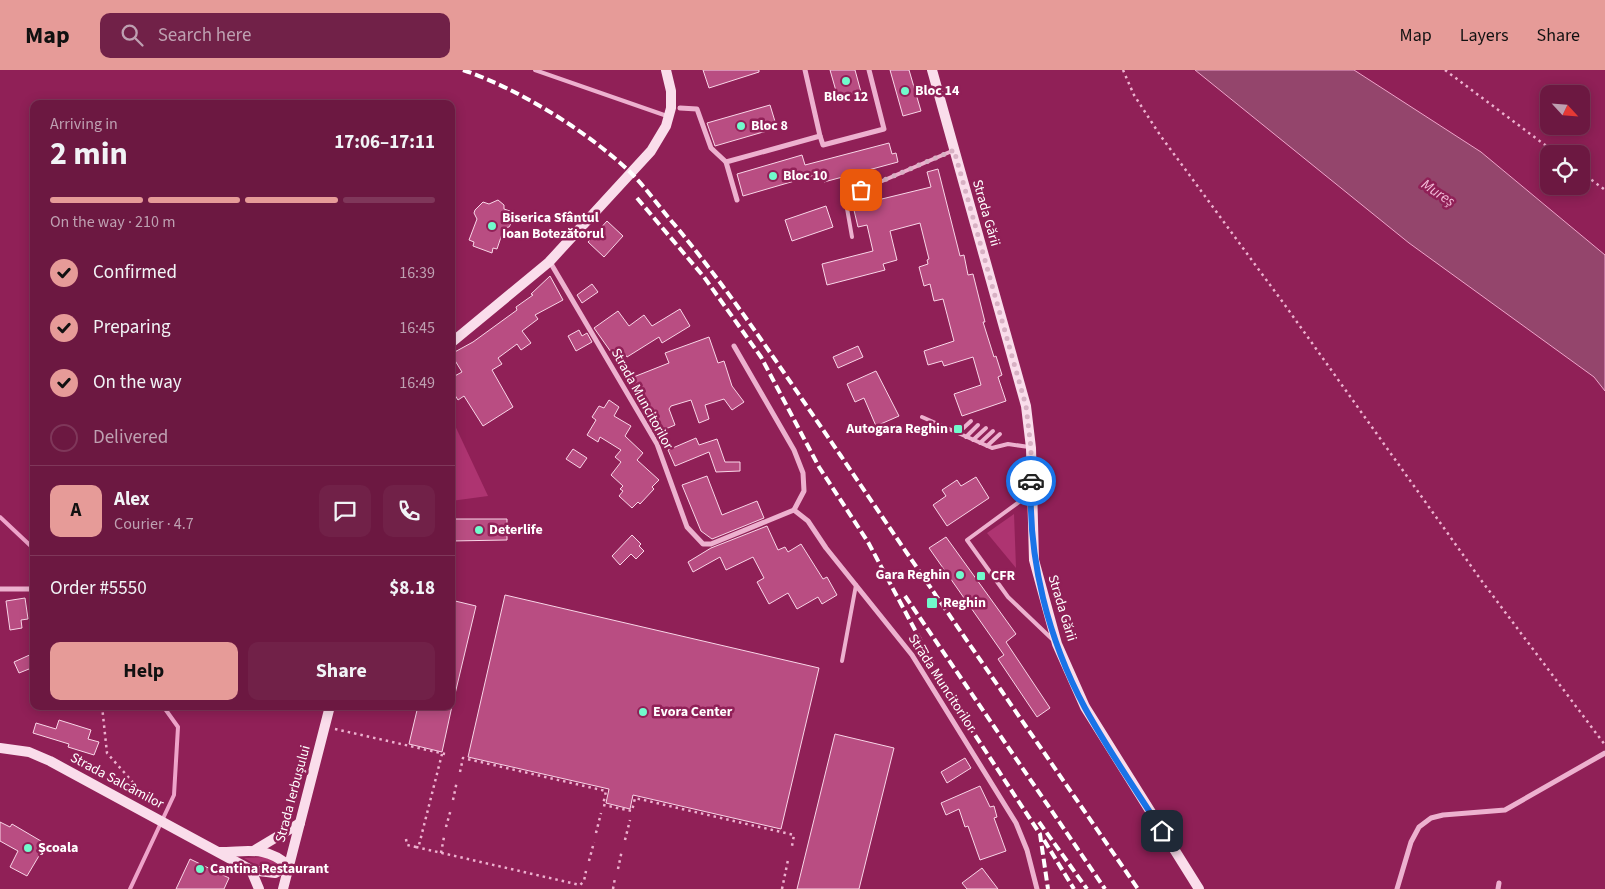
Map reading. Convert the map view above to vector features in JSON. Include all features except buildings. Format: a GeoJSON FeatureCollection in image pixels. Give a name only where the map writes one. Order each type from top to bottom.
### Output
{"type":"FeatureCollection","features":[{"type":"Feature","properties":{"kind":"main road"},"geometry":{"type":"LineString","coordinates":[[455,340],[549,262],[632,174],[661,138],[669,117],[671,90],[666,70]]}},
{"type":"Feature","properties":{"kind":"main road","name":"Strada Gării"},"geometry":{"type":"LineString","coordinates":[[932,70],[1026,406],[1031,448],[1030,494],[1034,560],[1058,644],[1085,707],[1199,889]]}},
{"type":"Feature","properties":{"kind":"main road","name":"Strada Ierbușului"},"geometry":{"type":"LineString","coordinates":[[283,889],[329,710]]}},
{"type":"Feature","properties":{"kind":"main road","name":"Strada Salcâmilor"},"geometry":{"type":"LineString","coordinates":[[0,748],[29,752],[50,761],[251,870],[275,873],[289,866]]}},
{"type":"Feature","properties":{"kind":"main road"},"geometry":{"type":"LineString","coordinates":[[255,850],[300,823]]}},
{"type":"Feature","properties":{"kind":"main road"},"geometry":{"type":"LineString","coordinates":[[216,852],[255,850],[270,853],[289,866]]}},
{"type":"Feature","properties":{"kind":"main road"},"geometry":{"type":"LineString","coordinates":[[251,870],[259,889]]}},
{"type":"Feature","properties":{"kind":"street"},"geometry":{"type":"LineString","coordinates":[[805,70],[823,144],[884,129],[869,70]]}},
{"type":"Feature","properties":{"kind":"street"},"geometry":{"type":"LineString","coordinates":[[680,108],[697,109],[711,148],[726,162],[737,200]]}},
{"type":"Feature","properties":{"kind":"street"},"geometry":{"type":"LineString","coordinates":[[726,162],[820,136]]}},
{"type":"Feature","properties":{"kind":"street","name":"Strada Muncitorilor"},"geometry":{"type":"LineString","coordinates":[[549,262],[657,444],[688,527],[694,537],[703,544],[711,544],[794,510],[808,521],[856,586],[912,655],[1016,823],[1027,850],[1037,889]]}},
{"type":"Feature","properties":{"kind":"street"},"geometry":{"type":"LineString","coordinates":[[734,346],[794,450],[803,472],[804,491],[794,510]]}},
{"type":"Feature","properties":{"kind":"street"},"geometry":{"type":"LineString","coordinates":[[0,589],[30,589]]}},
{"type":"Feature","properties":{"kind":"street"},"geometry":{"type":"LineString","coordinates":[[1397,889],[1411,842],[1419,827],[1431,818],[1443,815],[1505,810],[1605,753]]}},
{"type":"Feature","properties":{"kind":"lane"},"geometry":{"type":"LineString","coordinates":[[535,70],[669,117]]}},
{"type":"Feature","properties":{"kind":"lane"},"geometry":{"type":"LineString","coordinates":[[852,237],[845,197],[954,150]]}},
{"type":"Feature","properties":{"kind":"lane"},"geometry":{"type":"LineString","coordinates":[[922,417],[987,446],[997,448],[1008,444],[1031,448]]}},
{"type":"Feature","properties":{"kind":"lane"},"geometry":{"type":"LineString","coordinates":[[958,433],[971,421]]}},
{"type":"Feature","properties":{"kind":"lane"},"geometry":{"type":"LineString","coordinates":[[966,437],[978,424]]}},
{"type":"Feature","properties":{"kind":"lane"},"geometry":{"type":"LineString","coordinates":[[973,440],[986,428]]}},
{"type":"Feature","properties":{"kind":"lane"},"geometry":{"type":"LineString","coordinates":[[980,443],[993,431]]}},
{"type":"Feature","properties":{"kind":"lane"},"geometry":{"type":"LineString","coordinates":[[987,446],[1000,434]]}},
{"type":"Feature","properties":{"kind":"lane"},"geometry":{"type":"LineString","coordinates":[[1030,494],[967,540],[1008,596],[1058,644]]}},
{"type":"Feature","properties":{"kind":"lane"},"geometry":{"type":"LineString","coordinates":[[842,662],[856,586]]}},
{"type":"Feature","properties":{"kind":"path"},"geometry":{"type":"LineString","coordinates":[[1123,70],[1134,95],[1160,135],[1287,308],[1481,580],[1605,745]]}},
{"type":"Feature","properties":{"kind":"path"},"geometry":{"type":"LineString","coordinates":[[1445,70],[1545,145]]}},
{"type":"Feature","properties":{"kind":"path"},"geometry":{"type":"LineString","coordinates":[[1590,179],[1605,190]]}},
{"type":"Feature","properties":{"kind":"path"},"geometry":{"type":"LineString","coordinates":[[102,710],[107,753],[137,787],[147,813]]}},
{"type":"Feature","properties":{"kind":"path"},"geometry":{"type":"LineString","coordinates":[[334,728],[444,754],[419,845],[416,847]]}},
{"type":"Feature","properties":{"kind":"path"},"geometry":{"type":"LineString","coordinates":[[460,772],[463,758],[472,760],[606,791],[603,805],[632,811],[635,798],[794,834],[792,846]]}},
{"type":"Feature","properties":{"kind":"path"},"geometry":{"type":"LineString","coordinates":[[453,800],[457,781]]}},
{"type":"Feature","properties":{"kind":"path"},"geometry":{"type":"LineString","coordinates":[[446,827],[451,809]]}},
{"type":"Feature","properties":{"kind":"path"},"geometry":{"type":"LineString","coordinates":[[596,833],[601,814]]}},
{"type":"Feature","properties":{"kind":"path"},"geometry":{"type":"LineString","coordinates":[[625,840],[630,820]]}},
{"type":"Feature","properties":{"kind":"path"},"geometry":{"type":"LineString","coordinates":[[440,853],[444,837]]}},
{"type":"Feature","properties":{"kind":"path"},"geometry":{"type":"LineString","coordinates":[[406,840],[407,846],[580,885],[584,881],[586,871]]}},
{"type":"Feature","properties":{"kind":"path"},"geometry":{"type":"LineString","coordinates":[[589,861],[594,842]]}},
{"type":"Feature","properties":{"kind":"path"},"geometry":{"type":"LineString","coordinates":[[618,869],[622,850]]}},
{"type":"Feature","properties":{"kind":"path"},"geometry":{"type":"LineString","coordinates":[[782,889],[788,860]]}},
{"type":"Feature","properties":{"kind":"path"},"geometry":{"type":"LineString","coordinates":[[613,889],[615,878]]}},
{"type":"Feature","properties":{"kind":"shaded area"},"geometry":{"type":"Polygon","coordinates":[[[455,426],[488,496],[455,500],[455,426]]]}},
{"type":"Feature","properties":{"kind":"shaded area"},"geometry":{"type":"Polygon","coordinates":[[[1014,514],[1016,568],[987,533],[1014,514]]]}},
{"type":"Feature","properties":{"kind":"shaded area"},"geometry":{"type":"Polygon","coordinates":[[[266,857],[279,865],[279,867],[261,866],[244,858],[266,857]]]}},
{"type":"Feature","properties":{"kind":"water","name":"Mureș"},"geometry":{"type":"Polygon","coordinates":[[[1195,70],[1354,70],[1481,152],[1605,255],[1605,391],[1594,377],[1409,243],[1195,70]]]}},
{"type":"Feature","properties":{"kind":"waterway"},"geometry":{"type":"LineString","coordinates":[[0,517],[30,545]]}},
{"type":"Feature","properties":{"kind":"waterway"},"geometry":{"type":"LineString","coordinates":[[130,889],[174,795],[178,727],[166,710]]}},
{"type":"Feature","properties":{"kind":"railway"},"geometry":{"type":"LineString","coordinates":[[463,70],[507,88],[552,113],[615,158],[648,192],[718,280],[760,338],[1138,889]]}},
{"type":"Feature","properties":{"kind":"railway"},"geometry":{"type":"LineString","coordinates":[[637,198],[704,277],[761,357],[819,467],[868,542],[954,703],[1040,834],[1048,889]]}},
{"type":"Feature","properties":{"kind":"railway"},"geometry":{"type":"LineString","coordinates":[[905,596],[1105,889]]}},
{"type":"Feature","properties":{"kind":"railway"},"geometry":{"type":"LineString","coordinates":[[1039,822],[1087,889]]}},
{"type":"Feature","properties":{"kind":"railway"},"geometry":{"type":"LineString","coordinates":[[1044,840],[1074,889]]}},
{"type":"Feature","properties":{"kind":"way so far"},"geometry":{"type":"LineString","coordinates":[[861,190],[954,150],[1026,406],[1031,448],[1031,481]]}},
{"type":"Feature","properties":{"kind":"place","name":"Bloc 12"},"geometry":{"type":"Point","coordinates":[846,81]}},
{"type":"Feature","properties":{"kind":"place","name":"Bloc 14"},"geometry":{"type":"Point","coordinates":[905,91]}},
{"type":"Feature","properties":{"kind":"place","name":"Bloc 8"},"geometry":{"type":"Point","coordinates":[741,126]}},
{"type":"Feature","properties":{"kind":"place","name":"Bloc 10"},"geometry":{"type":"Point","coordinates":[773,176]}},
{"type":"Feature","properties":{"kind":"place","name":"Biserica Sfântul Ioan Botezătorul"},"geometry":{"type":"Point","coordinates":[492,226]}},
{"type":"Feature","properties":{"kind":"place","name":"Autogara Reghin"},"geometry":{"type":"Point","coordinates":[958,429]}},
{"type":"Feature","properties":{"kind":"place","name":"Deterlife"},"geometry":{"type":"Point","coordinates":[479,530]}},
{"type":"Feature","properties":{"kind":"place","name":"Gara Reghin"},"geometry":{"type":"Point","coordinates":[960,575]}},
{"type":"Feature","properties":{"kind":"place","name":"CFR"},"geometry":{"type":"Point","coordinates":[981,576]}},
{"type":"Feature","properties":{"kind":"place","name":"Reghin"},"geometry":{"type":"Point","coordinates":[932,603]}},
{"type":"Feature","properties":{"kind":"place","name":"Evora Center"},"geometry":{"type":"Point","coordinates":[643,712]}},
{"type":"Feature","properties":{"kind":"place","name":"Școala"},"geometry":{"type":"Point","coordinates":[28,848]}},
{"type":"Feature","properties":{"kind":"place","name":"Cantina Restaurant"},"geometry":{"type":"Point","coordinates":[200,869]}},
{"type":"Feature","properties":{"kind":"route"},"geometry":{"type":"LineString","coordinates":[[1031,481],[1034,560],[1045,604],[1058,644],[1085,707],[1162,831]]}}]}
